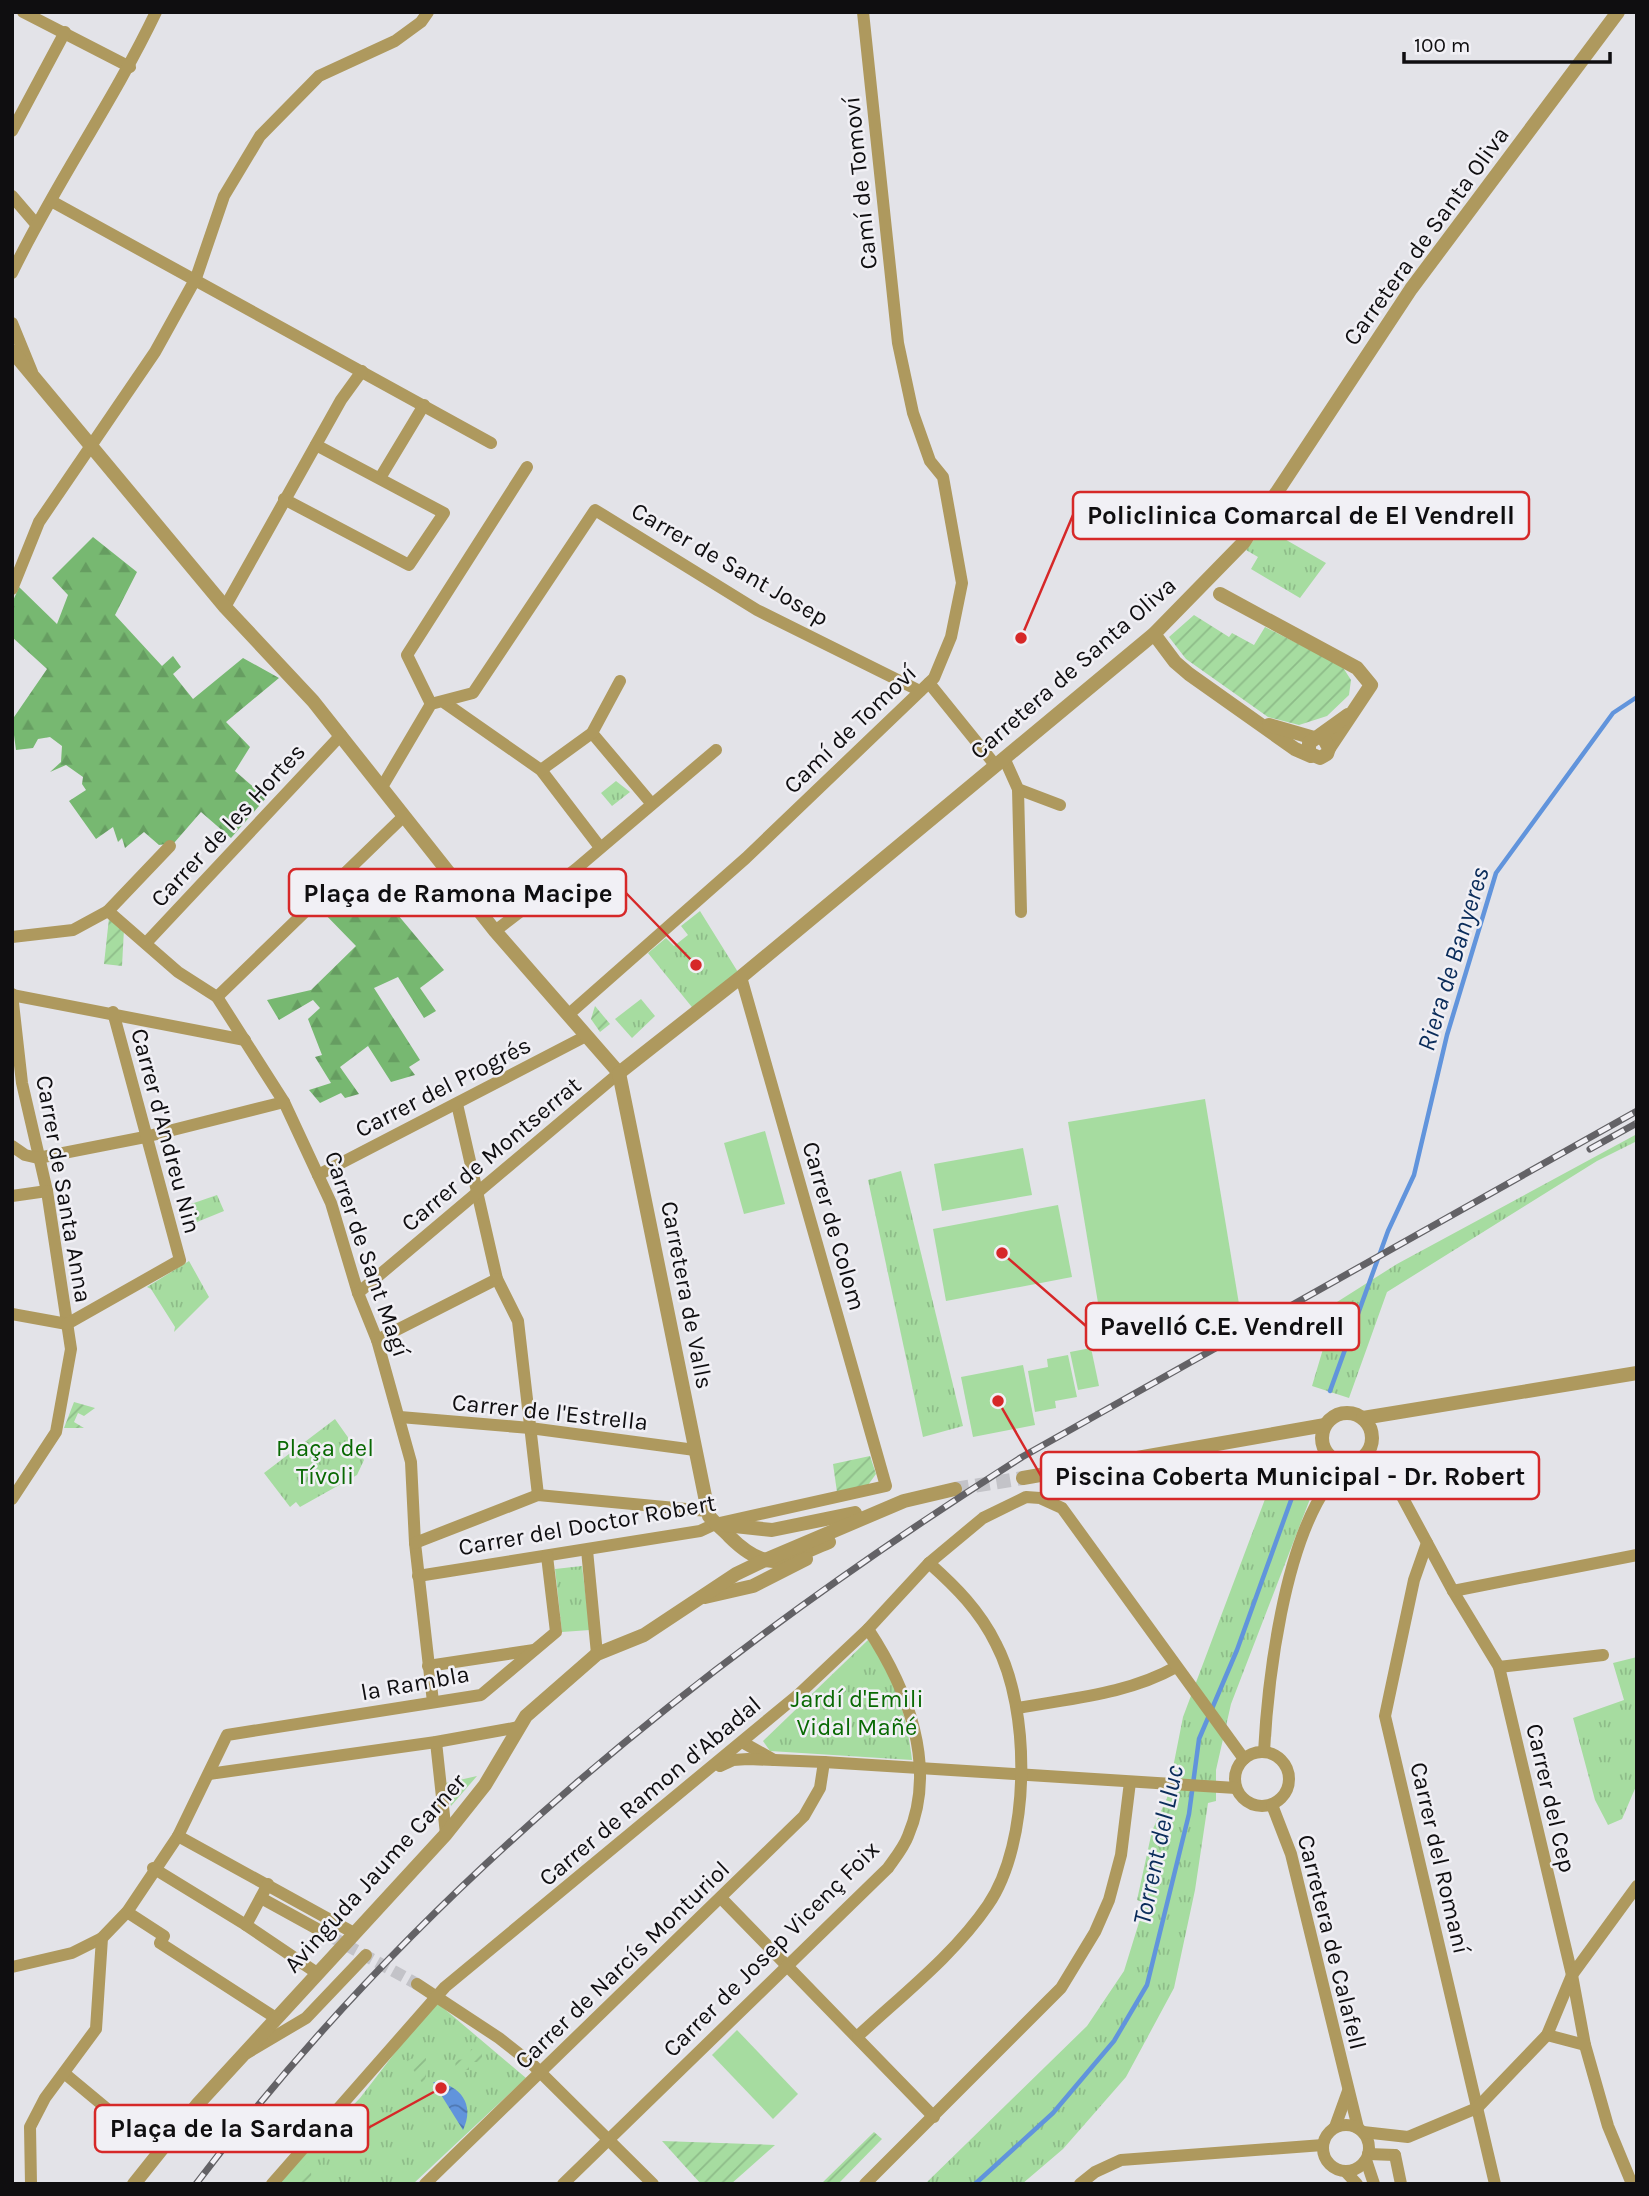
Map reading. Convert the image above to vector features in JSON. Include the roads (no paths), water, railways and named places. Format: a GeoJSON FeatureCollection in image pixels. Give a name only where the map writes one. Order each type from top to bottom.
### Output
{"type":"FeatureCollection","features":[{"type":"Feature","properties":{"kind":"street"},"geometry":{"type":"LineString","coordinates":[[23,12],[130,67]]}},
{"type":"Feature","properties":{"kind":"street"},"geometry":{"type":"LineString","coordinates":[[12,274],[36,224],[52,202],[130,67],[156,12]]}},
{"type":"Feature","properties":{"kind":"street"},"geometry":{"type":"LineString","coordinates":[[12,589],[39,522],[90,443],[155,352],[196,278],[224,196],[260,136],[319,76],[395,41],[421,22],[428,12]]}},
{"type":"Feature","properties":{"kind":"street","name":"Camí de Tomoví"},"geometry":{"type":"LineString","coordinates":[[569,1014],[746,858],[925,687],[934,678],[951,637],[962,583],[943,477],[930,461],[913,413],[898,343],[863,12]]}},
{"type":"Feature","properties":{"kind":"street","name":"Carretera de Santa Oliva"},"geometry":{"type":"LineString","coordinates":[[619,1073],[741,977],[1154,634],[1244,542],[1411,289],[1618,12]]}},
{"type":"Feature","properties":{"kind":"street"},"geometry":{"type":"LineString","coordinates":[[12,131],[65,32]]}},
{"type":"Feature","properties":{"kind":"street"},"geometry":{"type":"LineString","coordinates":[[12,196],[36,224]]}},
{"type":"Feature","properties":{"kind":"street"},"geometry":{"type":"LineString","coordinates":[[52,202],[196,278],[491,443]]}},
{"type":"Feature","properties":{"kind":"street"},"geometry":{"type":"LineString","coordinates":[[12,323],[34,376]]}},
{"type":"Feature","properties":{"kind":"street"},"geometry":{"type":"LineString","coordinates":[[12,351],[225,607],[341,735],[495,931],[619,1073]]}},
{"type":"Feature","properties":{"kind":"street"},"geometry":{"type":"LineString","coordinates":[[225,607],[341,400],[362,371]]}},
{"type":"Feature","properties":{"kind":"street"},"geometry":{"type":"LineString","coordinates":[[380,478],[424,405]]}},
{"type":"Feature","properties":{"kind":"street"},"geometry":{"type":"LineString","coordinates":[[284,499],[409,565],[444,513],[316,445]]}},
{"type":"Feature","properties":{"kind":"street"},"geometry":{"type":"LineString","coordinates":[[431,704],[407,655],[527,467]]}},
{"type":"Feature","properties":{"kind":"street","name":"Carrer de Sant Josep"},"geometry":{"type":"LineString","coordinates":[[445,703],[473,693],[595,510],[757,610],[925,687],[1000,763],[1018,789]]}},
{"type":"Feature","properties":{"kind":"street"},"geometry":{"type":"LineString","coordinates":[[1154,634],[1180,667],[1254,720],[1311,756],[1323,758],[1371,685],[1357,668],[1220,594]]}},
{"type":"Feature","properties":{"kind":"street"},"geometry":{"type":"LineString","coordinates":[[541,770],[592,733],[620,681]]}},
{"type":"Feature","properties":{"kind":"street"},"geometry":{"type":"LineString","coordinates":[[431,704],[445,703],[541,770],[599,846]]}},
{"type":"Feature","properties":{"kind":"street"},"geometry":{"type":"LineString","coordinates":[[382,787],[431,704]]}},
{"type":"Feature","properties":{"kind":"street"},"geometry":{"type":"LineString","coordinates":[[1311,756],[1308,747],[1316,738],[1352,712]]}},
{"type":"Feature","properties":{"kind":"street"},"geometry":{"type":"LineString","coordinates":[[1254,720],[1324,739],[1329,748]]}},
{"type":"Feature","properties":{"kind":"street"},"geometry":{"type":"LineString","coordinates":[[592,733],[651,803]]}},
{"type":"Feature","properties":{"kind":"street","name":"Carrer de les Hortes"},"geometry":{"type":"LineString","coordinates":[[146,943],[341,735]]}},
{"type":"Feature","properties":{"kind":"street"},"geometry":{"type":"LineString","coordinates":[[495,931],[576,869],[599,846],[716,750]]}},
{"type":"Feature","properties":{"kind":"street"},"geometry":{"type":"LineString","coordinates":[[1021,912],[1018,789],[1060,806]]}},
{"type":"Feature","properties":{"kind":"street"},"geometry":{"type":"LineString","coordinates":[[217,996],[404,816]]}},
{"type":"Feature","properties":{"kind":"street"},"geometry":{"type":"LineString","coordinates":[[12,937],[73,930],[108,911],[170,846]]}},
{"type":"Feature","properties":{"kind":"street","name":"Carrer de Sant Magí"},"geometry":{"type":"LineString","coordinates":[[108,911],[178,972],[217,996],[284,1102],[331,1203],[358,1293],[377,1340],[411,1462],[418,1576],[433,1702]]}},
{"type":"Feature","properties":{"kind":"street","name":"Carrer de Colom"},"geometry":{"type":"LineString","coordinates":[[741,977],[886,1486]]}},
{"type":"Feature","properties":{"kind":"street"},"geometry":{"type":"LineString","coordinates":[[12,994],[245,1040]]}},
{"type":"Feature","properties":{"kind":"street","name":"Carrer de Santa Anna"},"geometry":{"type":"LineString","coordinates":[[12,994],[17,1080],[47,1191],[71,1349],[66,1391],[56,1432],[12,1499]]}},
{"type":"Feature","properties":{"kind":"street","name":"Carrer d'Andreu Nin"},"geometry":{"type":"LineString","coordinates":[[67,1324],[180,1260],[113,1012]]}},
{"type":"Feature","properties":{"kind":"street","name":"Carrer del Progrés"},"geometry":{"type":"LineString","coordinates":[[318,1175],[586,1036]]}},
{"type":"Feature","properties":{"kind":"street","name":"Carrer de Montserrat"},"geometry":{"type":"LineString","coordinates":[[358,1293],[479,1194],[619,1073]]}},
{"type":"Feature","properties":{"kind":"street","name":"Carretera de Valls"},"geometry":{"type":"LineString","coordinates":[[619,1073],[707,1511],[715,1524],[763,1561]]}},
{"type":"Feature","properties":{"kind":"street"},"geometry":{"type":"LineString","coordinates":[[12,1146],[25,1155],[38,1158],[145,1137],[284,1102]]}},
{"type":"Feature","properties":{"kind":"street"},"geometry":{"type":"LineString","coordinates":[[457,1104],[497,1279],[518,1321],[538,1495]]}},
{"type":"Feature","properties":{"kind":"street"},"geometry":{"type":"LineString","coordinates":[[12,1196],[47,1191]]}},
{"type":"Feature","properties":{"kind":"street"},"geometry":{"type":"LineString","coordinates":[[377,1340],[497,1279]]}},
{"type":"Feature","properties":{"kind":"street"},"geometry":{"type":"LineString","coordinates":[[12,1314],[67,1324]]}},
{"type":"Feature","properties":{"kind":"street"},"geometry":{"type":"LineString","coordinates":[[1023,1478],[1293,1432],[1325,1425],[1342,1413],[1353,1413],[1363,1418],[1385,1416],[1637,1373]]}},
{"type":"Feature","properties":{"kind":"street"},"geometry":{"type":"LineString","coordinates":[[1264,1752],[1268,1689],[1280,1621],[1299,1548],[1329,1484],[1370,1449],[1372,1434],[1385,1416]]}},
{"type":"Feature","properties":{"kind":"street","name":"Carrer de l'Estrella"},"geometry":{"type":"LineString","coordinates":[[400,1417],[530,1428],[695,1450]]}},
{"type":"Feature","properties":{"kind":"street"},"geometry":{"type":"LineString","coordinates":[[1363,1418],[1372,1434]]}},
{"type":"Feature","properties":{"kind":"street"},"geometry":{"type":"LineString","coordinates":[[1325,1425],[1329,1484]]}},
{"type":"Feature","properties":{"kind":"street"},"geometry":{"type":"LineString","coordinates":[[1293,1432],[1327,1451],[1355,1461]]}},
{"type":"Feature","properties":{"kind":"street","name":"Carrer del Cep"},"geometry":{"type":"LineString","coordinates":[[1355,1461],[1391,1476],[1453,1591],[1499,1667],[1572,1975],[1585,2045],[1608,2126],[1632,2184]]}},
{"type":"Feature","properties":{"kind":"street","name":"Carrer del Doctor Robert"},"geometry":{"type":"LineString","coordinates":[[418,1576],[700,1531],[715,1524],[886,1486]]}},
{"type":"Feature","properties":{"kind":"street"},"geometry":{"type":"LineString","coordinates":[[715,1524],[747,1529],[799,1526],[955,1489]]}},
{"type":"Feature","properties":{"kind":"street"},"geometry":{"type":"LineString","coordinates":[[415,1543],[538,1495],[707,1511]]}},
{"type":"Feature","properties":{"kind":"street","name":"Carrer de Ramon d'Abadal"},"geometry":{"type":"LineString","coordinates":[[272,2184],[436,1996],[742,1742],[868,1629],[929,1563],[983,1518],[1026,1497],[1051,1502],[1062,1508],[1177,1667]]}},
{"type":"Feature","properties":{"kind":"street","name":"Avinguda Jaume Carner"},"geometry":{"type":"LineString","coordinates":[[134,2184],[243,2054],[446,1834],[485,1785],[530,1712],[597,1654],[644,1634],[736,1574],[904,1501]]}},
{"type":"Feature","properties":{"kind":"street"},"geometry":{"type":"LineString","coordinates":[[703,1597],[743,1589],[790,1569],[829,1542],[853,1521]]}},
{"type":"Feature","properties":{"kind":"street"},"geometry":{"type":"LineString","coordinates":[[743,1589],[763,1561],[759,1545],[747,1529]]}},
{"type":"Feature","properties":{"kind":"street"},"geometry":{"type":"LineString","coordinates":[[735,1541],[738,1551],[736,1574]]}},
{"type":"Feature","properties":{"kind":"street"},"geometry":{"type":"LineString","coordinates":[[763,1561],[779,1562],[800,1556],[829,1542]]}},
{"type":"Feature","properties":{"kind":"street","name":"Carrer del Romaní"},"geometry":{"type":"LineString","coordinates":[[1427,1543],[1414,1580],[1385,1716],[1495,2184]]}},
{"type":"Feature","properties":{"kind":"street"},"geometry":{"type":"LineString","coordinates":[[587,1550],[597,1654]]}},
{"type":"Feature","properties":{"kind":"street"},"geometry":{"type":"LineString","coordinates":[[1453,1591],[1637,1555]]}},
{"type":"Feature","properties":{"kind":"street","name":"la Rambla"},"geometry":{"type":"LineString","coordinates":[[209,1774],[227,1735],[481,1695],[556,1632],[547,1556]]}},
{"type":"Feature","properties":{"kind":"street"},"geometry":{"type":"LineString","coordinates":[[858,2036],[963,1939],[990,1903],[1007,1866],[1020,1775],[1018,1708],[998,1646],[980,1615],[929,1563]]}},
{"type":"Feature","properties":{"kind":"street","name":"Carrer de Josep Vicenç Foix"},"geometry":{"type":"LineString","coordinates":[[563,2184],[888,1868],[908,1838],[916,1814],[918,1768],[913,1718],[905,1692],[868,1629]]}},
{"type":"Feature","properties":{"kind":"street"},"geometry":{"type":"LineString","coordinates":[[428,1666],[534,1650]]}},
{"type":"Feature","properties":{"kind":"street"},"geometry":{"type":"LineString","coordinates":[[1499,1667],[1603,1655]]}},
{"type":"Feature","properties":{"kind":"street"},"geometry":{"type":"LineString","coordinates":[[1018,1708],[1129,1687],[1150,1681],[1177,1667],[1244,1759]]}},
{"type":"Feature","properties":{"kind":"street"},"geometry":{"type":"LineString","coordinates":[[12,1967],[72,1953],[102,1938],[127,1912],[153,1868],[177,1836],[209,1774],[436,1742],[519,1727]]}},
{"type":"Feature","properties":{"kind":"street"},"geometry":{"type":"LineString","coordinates":[[436,1742],[446,1834]]}},
{"type":"Feature","properties":{"kind":"street"},"geometry":{"type":"LineString","coordinates":[[742,1742],[774,1760]]}},
{"type":"Feature","properties":{"kind":"street"},"geometry":{"type":"LineString","coordinates":[[1264,1752],[1284,1764],[1289,1779],[1285,1794],[1272,1805],[1264,1807],[1247,1802],[1236,1788],[1236,1769],[1244,1759],[1264,1752]]}},
{"type":"Feature","properties":{"kind":"street"},"geometry":{"type":"LineString","coordinates":[[698,1779],[733,1760],[774,1760],[1236,1788]]}},
{"type":"Feature","properties":{"kind":"street","name":"Carrer de Narcís Monturiol"},"geometry":{"type":"LineString","coordinates":[[425,2184],[804,1816],[820,1787],[824,1762]]}},
{"type":"Feature","properties":{"kind":"street"},"geometry":{"type":"LineString","coordinates":[[865,2184],[1042,2011],[1061,1988],[1095,1932],[1116,1874],[1130,1782]]}},
{"type":"Feature","properties":{"kind":"street","name":"Carretera de Calafell"},"geometry":{"type":"LineString","coordinates":[[1272,1805],[1291,1854],[1361,2130]]}},
{"type":"Feature","properties":{"kind":"street"},"geometry":{"type":"LineString","coordinates":[[177,1836],[354,1933]]}},
{"type":"Feature","properties":{"kind":"street"},"geometry":{"type":"LineString","coordinates":[[153,1868],[246,1925],[317,1973]]}},
{"type":"Feature","properties":{"kind":"street"},"geometry":{"type":"LineString","coordinates":[[246,1925],[268,1884]]}},
{"type":"Feature","properties":{"kind":"street"},"geometry":{"type":"LineString","coordinates":[[1335,2127],[1347,2125],[1361,2130],[1408,2137],[1477,2108],[1546,2035],[1572,1975],[1637,1886]]}},
{"type":"Feature","properties":{"kind":"street"},"geometry":{"type":"LineString","coordinates":[[261,1898],[330,1936]]}},
{"type":"Feature","properties":{"kind":"street"},"geometry":{"type":"LineString","coordinates":[[721,1898],[934,2117]]}},
{"type":"Feature","properties":{"kind":"street"},"geometry":{"type":"LineString","coordinates":[[127,1912],[164,1936],[160,1943],[276,2018]]}},
{"type":"Feature","properties":{"kind":"street"},"geometry":{"type":"LineString","coordinates":[[31,2184],[30,2127],[45,2098],[96,2029],[102,1938]]}},
{"type":"Feature","properties":{"kind":"street"},"geometry":{"type":"LineString","coordinates":[[243,2054],[306,2018],[366,1955]]}},
{"type":"Feature","properties":{"kind":"street"},"geometry":{"type":"LineString","coordinates":[[417,1984],[499,2038],[541,2072],[653,2184]]}},
{"type":"Feature","properties":{"kind":"street"},"geometry":{"type":"LineString","coordinates":[[1546,2035],[1585,2045]]}},
{"type":"Feature","properties":{"kind":"street"},"geometry":{"type":"LineString","coordinates":[[64,2073],[159,2152]]}},
{"type":"Feature","properties":{"kind":"street"},"geometry":{"type":"LineString","coordinates":[[1349,2090],[1335,2127],[1323,2145],[1328,2163],[1345,2171],[1357,2184]]}},
{"type":"Feature","properties":{"kind":"street"},"geometry":{"type":"LineString","coordinates":[[1361,2130],[1369,2144],[1367,2157],[1374,2184]]}},
{"type":"Feature","properties":{"kind":"street"},"geometry":{"type":"LineString","coordinates":[[1401,2184],[1395,2155],[1408,2137]]}},
{"type":"Feature","properties":{"kind":"street"},"geometry":{"type":"LineString","coordinates":[[1080,2184],[1095,2172],[1121,2161],[1323,2145]]}},
{"type":"Feature","properties":{"kind":"street"},"geometry":{"type":"LineString","coordinates":[[1345,2171],[1354,2169],[1367,2157],[1395,2155]]}},
{"type":"Feature","properties":{"kind":"water"},"geometry":{"type":"Polygon","coordinates":[[[433,2082],[451,2087],[463,2097],[467,2112],[463,2130],[433,2082]]]}},
{"type":"Feature","properties":{"kind":"waterway","name":"Riera de Banyeres"},"geometry":{"type":"LineString","coordinates":[[1330,1391],[1388,1231],[1414,1175],[1447,1035],[1496,873],[1613,713],[1637,697]]}},
{"type":"Feature","properties":{"kind":"waterway","name":"Torrent del Lluc"},"geometry":{"type":"LineString","coordinates":[[975,2184],[1053,2113],[1114,2041],[1147,1985],[1189,1814],[1199,1739],[1237,1650],[1303,1467]]}},
{"type":"Feature","properties":{"kind":"tunnel"},"geometry":{"type":"LineString","coordinates":[[955,1489],[1023,1478]]}},
{"type":"Feature","properties":{"kind":"tunnel"},"geometry":{"type":"LineString","coordinates":[[330,1936],[417,1984]]}},
{"type":"Feature","properties":{"kind":"railway"},"geometry":{"type":"LineString","coordinates":[[196,2184],[283,2076],[376,1973],[474,1876],[576,1783],[683,1696],[793,1612],[1022,1457],[1637,1111]]}},
{"type":"Feature","properties":{"kind":"railway"},"geometry":{"type":"LineString","coordinates":[[1590,1149],[1637,1123]]}},
{"type":"Feature","properties":{"kind":"place","name":"Policlinica Comarcal de El Vendrell"},"geometry":{"type":"Point","coordinates":[1021,638]}},
{"type":"Feature","properties":{"kind":"place","name":"Plaça de Ramona Macipe"},"geometry":{"type":"Point","coordinates":[696,965]}},
{"type":"Feature","properties":{"kind":"place","name":"Pavelló C.E. Vendrell"},"geometry":{"type":"Point","coordinates":[1002,1253]}},
{"type":"Feature","properties":{"kind":"place","name":"Piscina Coberta Municipal - Dr. Robert"},"geometry":{"type":"Point","coordinates":[998,1401]}},
{"type":"Feature","properties":{"kind":"place","name":"Plaça de la Sardana"},"geometry":{"type":"Point","coordinates":[441,2088]}},
{"type":"Feature","properties":{"kind":"park label","name":"Plaça del Tívoli"},"geometry":{"type":"Point","coordinates":[325,1462]}},
{"type":"Feature","properties":{"kind":"park label","name":"Jardí d'Emili Vidal Mañé"},"geometry":{"type":"Point","coordinates":[857,1713]}}]}
